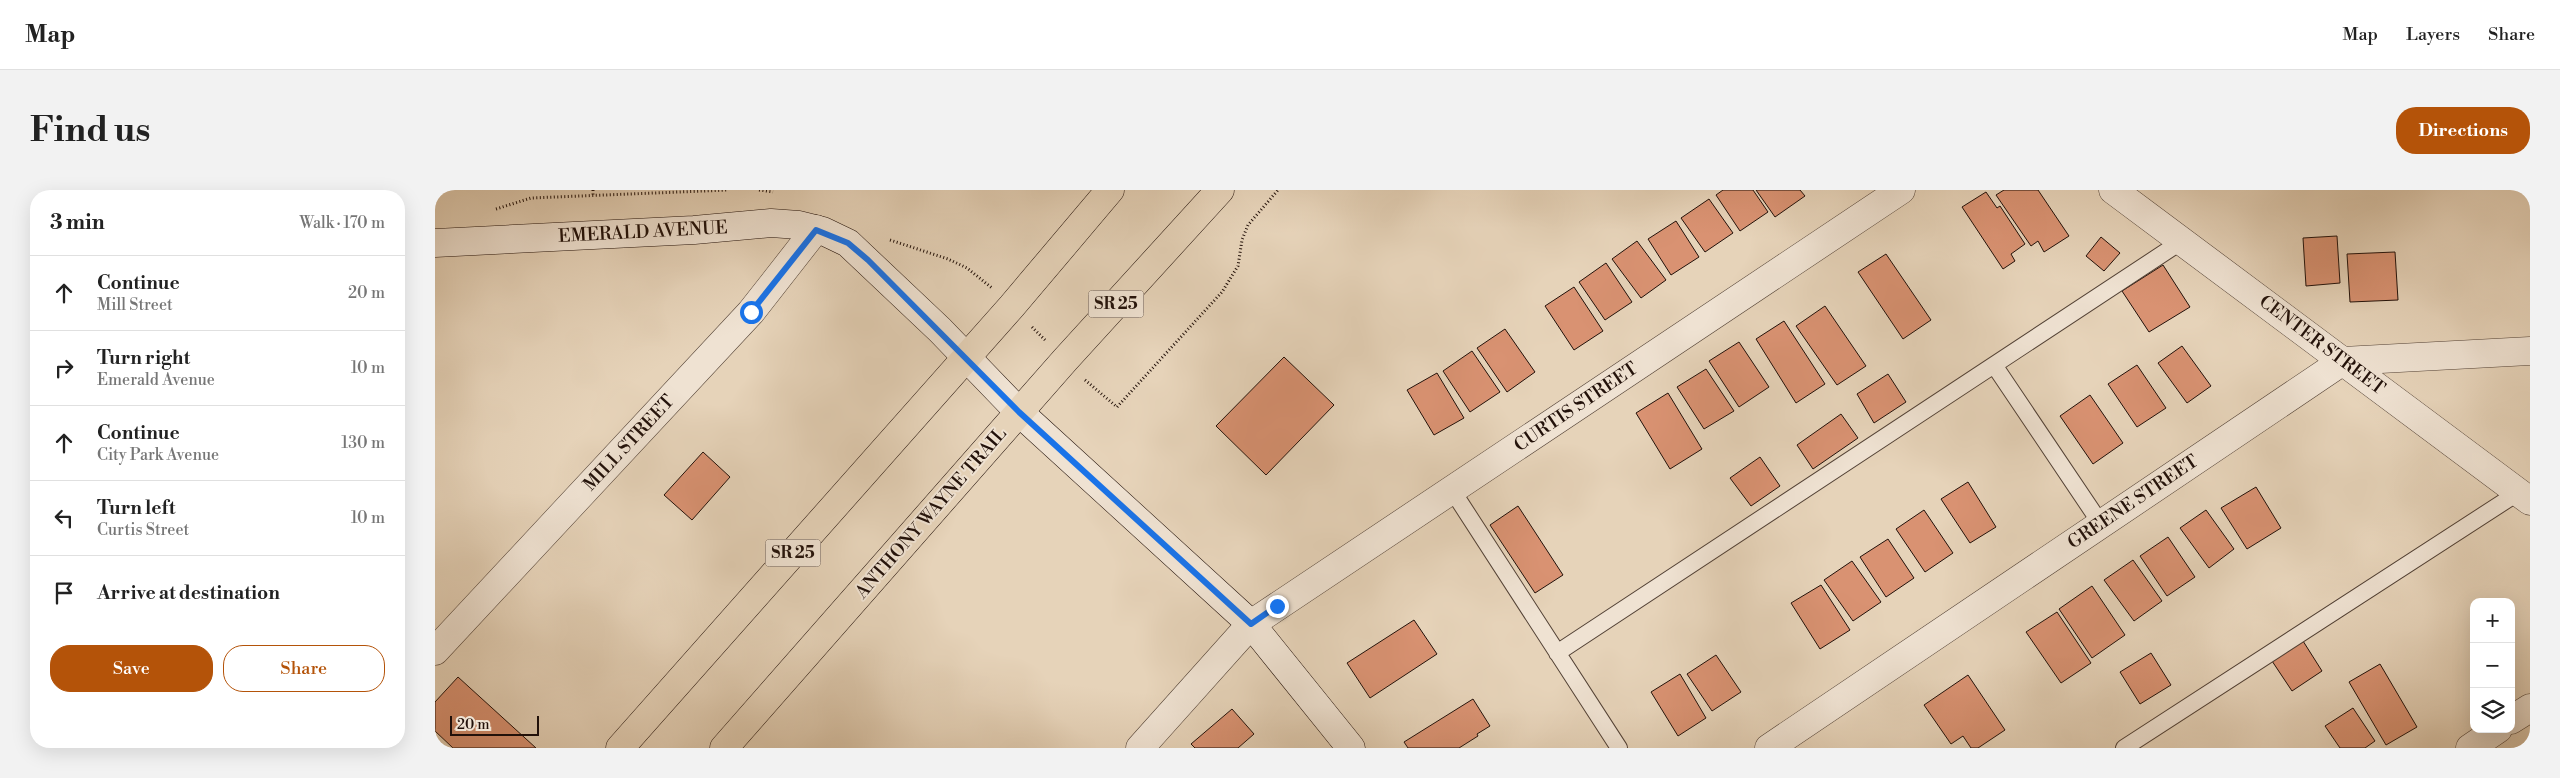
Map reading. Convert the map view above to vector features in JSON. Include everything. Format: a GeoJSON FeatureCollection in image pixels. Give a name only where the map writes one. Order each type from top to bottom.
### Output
{"type":"FeatureCollection","features":[{"type":"Feature","properties":{"kind":"highway","name":"SR 25"},"geometry":{"type":"LineString","coordinates":[[620,748],[967,358],[1003,298],[1109,191]]}},
{"type":"Feature","properties":{"kind":"highway","name":"ANTHONY WAYNE TRAIL"},"geometry":{"type":"LineString","coordinates":[[724,748],[1065,360],[1217,194]]}},
{"type":"Feature","properties":{"kind":"street","name":"CURTIS STREET"},"geometry":{"type":"LineString","coordinates":[[1140,748],[1251,624],[1901,190]]}},
{"type":"Feature","properties":{"kind":"street","name":"CENTER STREET"},"geometry":{"type":"LineString","coordinates":[[2113,190],[2524,497]]}},
{"type":"Feature","properties":{"kind":"street","name":"EMERALD AVENUE"},"geometry":{"type":"LineString","coordinates":[[435,243],[694,230],[771,222],[799,225],[848,243],[868,260],[1019,412],[1251,624],[1351,748]]}},
{"type":"Feature","properties":{"kind":"street","name":"MILL STREET"},"geometry":{"type":"LineString","coordinates":[[435,652],[751,312],[816,230]]}},
{"type":"Feature","properties":{"kind":"street"},"geometry":{"type":"LineString","coordinates":[[2343,361],[2530,351]]}},
{"type":"Feature","properties":{"kind":"street","name":"GREENE STREET"},"geometry":{"type":"LineString","coordinates":[[1769,748],[2343,361]]}},
{"type":"Feature","properties":{"kind":"street"},"geometry":{"type":"LineString","coordinates":[[2515,717],[2530,708]]}},
{"type":"Feature","properties":{"kind":"street"},"geometry":{"type":"LineString","coordinates":[[2470,748],[2492,733]]}},
{"type":"Feature","properties":{"kind":"lane"},"geometry":{"type":"LineString","coordinates":[[1557,653],[2181,241]]}},
{"type":"Feature","properties":{"kind":"lane"},"geometry":{"type":"LineString","coordinates":[[1994,365],[2101,524]]}},
{"type":"Feature","properties":{"kind":"lane"},"geometry":{"type":"LineString","coordinates":[[1452,490],[1619,748]]}},
{"type":"Feature","properties":{"kind":"lane"},"geometry":{"type":"LineString","coordinates":[[2124,748],[2524,497]]}},
{"type":"Feature","properties":{"kind":"path"},"geometry":{"type":"LineString","coordinates":[[593,190],[593,196]]}},
{"type":"Feature","properties":{"kind":"path"},"geometry":{"type":"LineString","coordinates":[[494,210],[531,198],[728,190]]}},
{"type":"Feature","properties":{"kind":"path"},"geometry":{"type":"LineString","coordinates":[[882,237],[961,265],[1003,298],[1088,384],[1117,407],[1222,292],[1238,266],[1242,240],[1248,225],[1278,190]]}},
{"type":"Feature","properties":{"kind":"building"},"geometry":{"type":"Polygon","coordinates":[[[1723,190],[1753,190],[1768,212],[1740,231],[1716,195],[1723,190]]]}},
{"type":"Feature","properties":{"kind":"building"},"geometry":{"type":"Polygon","coordinates":[[[1756,190],[1800,190],[1805,196],[1775,217],[1756,190]]]}},
{"type":"Feature","properties":{"kind":"building"},"geometry":{"type":"Polygon","coordinates":[[[2004,190],[2038,190],[2069,236],[2044,252],[2038,241],[2031,246],[1996,195],[2004,190]]]}},
{"type":"Feature","properties":{"kind":"building"},"geometry":{"type":"Polygon","coordinates":[[[1986,192],[1997,208],[2000,206],[2025,244],[2011,254],[2015,261],[2003,269],[1962,207],[1986,192]]]}},
{"type":"Feature","properties":{"kind":"building"},"geometry":{"type":"Polygon","coordinates":[[[1709,199],[1733,233],[1705,252],[1681,218],[1709,199]]]}},
{"type":"Feature","properties":{"kind":"building"},"geometry":{"type":"Polygon","coordinates":[[[1676,221],[1699,257],[1671,275],[1648,239],[1676,221]]]}},
{"type":"Feature","properties":{"kind":"building"},"geometry":{"type":"Polygon","coordinates":[[[2337,236],[2340,283],[2306,286],[2303,238],[2337,236]]]}},
{"type":"Feature","properties":{"kind":"building"},"geometry":{"type":"Polygon","coordinates":[[[2101,237],[2120,253],[2104,271],[2086,256],[2101,237]]]}},
{"type":"Feature","properties":{"kind":"building"},"geometry":{"type":"Polygon","coordinates":[[[1637,241],[1666,280],[1641,298],[1612,259],[1637,241]]]}},
{"type":"Feature","properties":{"kind":"building"},"geometry":{"type":"Polygon","coordinates":[[[2395,252],[2398,300],[2350,302],[2347,254],[2395,252]]]}},
{"type":"Feature","properties":{"kind":"building"},"geometry":{"type":"Polygon","coordinates":[[[1886,254],[1931,320],[1903,339],[1858,272],[1886,254]]]}},
{"type":"Feature","properties":{"kind":"building"},"geometry":{"type":"Polygon","coordinates":[[[1606,263],[1632,302],[1605,320],[1579,282],[1606,263]]]}},
{"type":"Feature","properties":{"kind":"building"},"geometry":{"type":"Polygon","coordinates":[[[2163,265],[2190,307],[2149,332],[2122,291],[2163,265]]]}},
{"type":"Feature","properties":{"kind":"building"},"geometry":{"type":"Polygon","coordinates":[[[1574,287],[1603,331],[1574,350],[1545,306],[1574,287]]]}},
{"type":"Feature","properties":{"kind":"building"},"geometry":{"type":"Polygon","coordinates":[[[1825,306],[1866,366],[1837,385],[1796,326],[1825,306]]]}},
{"type":"Feature","properties":{"kind":"building"},"geometry":{"type":"Polygon","coordinates":[[[1784,321],[1825,384],[1796,403],[1756,339],[1784,321]]]}},
{"type":"Feature","properties":{"kind":"building"},"geometry":{"type":"Polygon","coordinates":[[[1505,329],[1535,372],[1507,392],[1477,348],[1505,329]]]}},
{"type":"Feature","properties":{"kind":"building"},"geometry":{"type":"Polygon","coordinates":[[[1739,342],[1769,387],[1739,407],[1709,361],[1739,342]]]}},
{"type":"Feature","properties":{"kind":"building"},"geometry":{"type":"Polygon","coordinates":[[[2182,346],[2211,386],[2187,403],[2158,363],[2182,346]]]}},
{"type":"Feature","properties":{"kind":"building"},"geometry":{"type":"Polygon","coordinates":[[[1472,351],[1500,392],[1470,412],[1443,371],[1472,351]]]}},
{"type":"Feature","properties":{"kind":"building"},"geometry":{"type":"Polygon","coordinates":[[[1284,357],[1334,405],[1266,475],[1216,426],[1284,357]]]}},
{"type":"Feature","properties":{"kind":"building"},"geometry":{"type":"Polygon","coordinates":[[[2137,365],[2166,408],[2137,427],[2108,384],[2137,365]]]}},
{"type":"Feature","properties":{"kind":"building"},"geometry":{"type":"Polygon","coordinates":[[[1706,369],[1734,411],[1704,429],[1677,387],[1706,369]]]}},
{"type":"Feature","properties":{"kind":"building"},"geometry":{"type":"Polygon","coordinates":[[[1437,373],[1464,418],[1434,435],[1407,390],[1437,373]]]}},
{"type":"Feature","properties":{"kind":"building"},"geometry":{"type":"Polygon","coordinates":[[[1888,374],[1906,402],[1874,423],[1857,394],[1888,374]]]}},
{"type":"Feature","properties":{"kind":"building"},"geometry":{"type":"Polygon","coordinates":[[[1668,393],[1702,449],[1670,469],[1636,413],[1668,393]]]}},
{"type":"Feature","properties":{"kind":"building"},"geometry":{"type":"Polygon","coordinates":[[[2090,395],[2123,443],[2093,464],[2060,416],[2090,395]]]}},
{"type":"Feature","properties":{"kind":"building"},"geometry":{"type":"Polygon","coordinates":[[[1841,414],[1858,438],[1813,469],[1797,445],[1841,414]]]}},
{"type":"Feature","properties":{"kind":"building"},"geometry":{"type":"Polygon","coordinates":[[[703,452],[730,477],[692,520],[664,495],[703,452]]]}},
{"type":"Feature","properties":{"kind":"building"},"geometry":{"type":"Polygon","coordinates":[[[1760,457],[1780,486],[1751,506],[1730,478],[1760,457]]]}},
{"type":"Feature","properties":{"kind":"building"},"geometry":{"type":"Polygon","coordinates":[[[1968,482],[1996,527],[1970,543],[1941,499],[1968,482]]]}},
{"type":"Feature","properties":{"kind":"building"},"geometry":{"type":"Polygon","coordinates":[[[2256,487],[2281,528],[2247,549],[2221,508],[2256,487]]]}},
{"type":"Feature","properties":{"kind":"building"},"geometry":{"type":"Polygon","coordinates":[[[1518,506],[1563,575],[1535,593],[1490,525],[1518,506]]]}},
{"type":"Feature","properties":{"kind":"building"},"geometry":{"type":"Polygon","coordinates":[[[1924,510],[1953,553],[1925,572],[1896,529],[1924,510]]]}},
{"type":"Feature","properties":{"kind":"building"},"geometry":{"type":"Polygon","coordinates":[[[2206,510],[2234,549],[2209,568],[2180,528],[2206,510]]]}},
{"type":"Feature","properties":{"kind":"building"},"geometry":{"type":"Polygon","coordinates":[[[2168,537],[2195,577],[2167,596],[2140,556],[2168,537]]]}},
{"type":"Feature","properties":{"kind":"building"},"geometry":{"type":"Polygon","coordinates":[[[1888,539],[1914,578],[1886,597],[1860,557],[1888,539]]]}},
{"type":"Feature","properties":{"kind":"building"},"geometry":{"type":"Polygon","coordinates":[[[2133,560],[2162,601],[2134,621],[2104,580],[2133,560]]]}},
{"type":"Feature","properties":{"kind":"building"},"geometry":{"type":"Polygon","coordinates":[[[1852,561],[1881,602],[1853,621],[1824,580],[1852,561]]]}},
{"type":"Feature","properties":{"kind":"building"},"geometry":{"type":"Polygon","coordinates":[[[1821,585],[1850,630],[1820,649],[1791,603],[1821,585]]]}},
{"type":"Feature","properties":{"kind":"building"},"geometry":{"type":"Polygon","coordinates":[[[2092,586],[2125,635],[2092,658],[2059,609],[2092,586]]]}},
{"type":"Feature","properties":{"kind":"building"},"geometry":{"type":"Polygon","coordinates":[[[2057,612],[2091,663],[2061,683],[2026,632],[2057,612]]]}},
{"type":"Feature","properties":{"kind":"building"},"geometry":{"type":"Polygon","coordinates":[[[1414,620],[1437,654],[1370,698],[1347,663],[1414,620]]]}},
{"type":"Feature","properties":{"kind":"building"},"geometry":{"type":"Polygon","coordinates":[[[2303,641],[2322,671],[2292,691],[2272,661],[2303,641]]]}},
{"type":"Feature","properties":{"kind":"building"},"geometry":{"type":"Polygon","coordinates":[[[2151,653],[2171,685],[2140,704],[2120,672],[2151,653]]]}},
{"type":"Feature","properties":{"kind":"building"},"geometry":{"type":"Polygon","coordinates":[[[1716,655],[1741,692],[1712,711],[1687,674],[1716,655]]]}},
{"type":"Feature","properties":{"kind":"building"},"geometry":{"type":"Polygon","coordinates":[[[2380,664],[2417,727],[2386,745],[2349,682],[2380,664]]]}},
{"type":"Feature","properties":{"kind":"building"},"geometry":{"type":"Polygon","coordinates":[[[1680,674],[1706,718],[1678,736],[1651,692],[1680,674]]]}},
{"type":"Feature","properties":{"kind":"building"},"geometry":{"type":"Polygon","coordinates":[[[1968,675],[2005,730],[1978,748],[1971,748],[1963,736],[1951,744],[1924,705],[1968,675]]]}},
{"type":"Feature","properties":{"kind":"building"},"geometry":{"type":"Polygon","coordinates":[[[458,677],[536,748],[453,748],[435,731],[435,702],[458,677]]]}},
{"type":"Feature","properties":{"kind":"building"},"geometry":{"type":"Polygon","coordinates":[[[1473,699],[1490,726],[1477,734],[1478,736],[1459,748],[1408,748],[1404,742],[1473,699]]]}},
{"type":"Feature","properties":{"kind":"building"},"geometry":{"type":"Polygon","coordinates":[[[2353,708],[2375,741],[2365,748],[2340,748],[2325,726],[2353,708]]]}},
{"type":"Feature","properties":{"kind":"building"},"geometry":{"type":"Polygon","coordinates":[[[1232,709],[1254,734],[1238,748],[1195,748],[1191,744],[1232,709]]]}},
{"type":"Feature","properties":{"kind":"route"},"geometry":{"type":"LineString","coordinates":[[751,312],[816,230],[823,231],[848,243],[940,330],[1019,412],[1251,624],[1277,606]]}}]}
